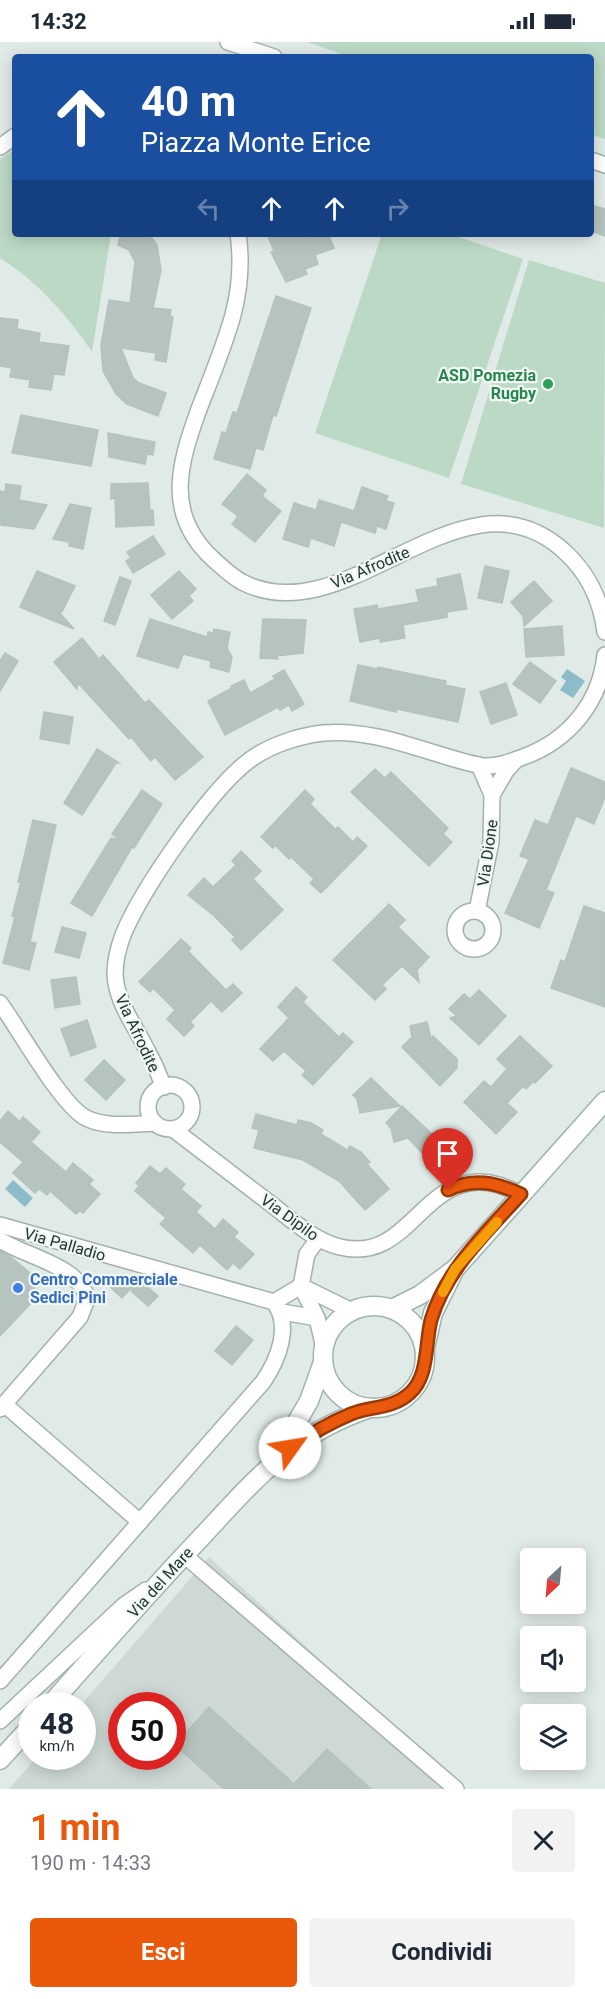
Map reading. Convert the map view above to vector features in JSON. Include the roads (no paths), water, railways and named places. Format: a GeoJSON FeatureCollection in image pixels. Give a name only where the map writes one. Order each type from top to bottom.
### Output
{"type":"FeatureCollection","features":[{"type":"Feature","properties":{"kind":"main road"},"geometry":{"type":"LineString","coordinates":[[392,1309],[420,1295],[455,1269],[605,1101]]}},
{"type":"Feature","properties":{"kind":"main road"},"geometry":{"type":"LineString","coordinates":[[425,1348],[414,1324],[392,1309],[365,1306],[338,1320],[329,1333],[323,1355],[328,1379],[338,1393],[353,1403],[370,1408],[385,1407],[400,1401],[412,1392],[421,1379],[425,1364],[425,1348],[434,1313],[455,1269]]}},
{"type":"Feature","properties":{"kind":"main road","name":"Via del Mare"},"geometry":{"type":"LineString","coordinates":[[273,1461],[309,1401],[323,1355]]}},
{"type":"Feature","properties":{"kind":"main road","name":"Via del Mare"},"geometry":{"type":"LineString","coordinates":[[61,1692],[184,1555],[273,1461],[308,1436],[350,1415],[370,1408]]}},
{"type":"Feature","properties":{"kind":"main road"},"geometry":{"type":"LineString","coordinates":[[0,1760],[18,1740]]}},
{"type":"Feature","properties":{"kind":"street"},"geometry":{"type":"LineString","coordinates":[[228,42],[265,54]]}},
{"type":"Feature","properties":{"kind":"street","name":"Via Afrodite"},"geometry":{"type":"LineString","coordinates":[[237,237],[240,274],[233,313],[185,448],[180,471],[179,488],[185,521],[206,553],[236,578],[252,586],[276,592],[298,591],[320,588],[350,578],[454,531],[489,525],[520,528],[539,534],[556,545],[579,567],[596,594],[605,632]]}},
{"type":"Feature","properties":{"kind":"street","name":"Via Afrodite"},"geometry":{"type":"LineString","coordinates":[[164,1087],[119,995],[115,978],[118,951],[128,924],[157,876],[216,794],[236,771],[257,755],[286,742],[306,736],[334,733],[370,736],[479,765],[495,766],[516,760],[545,747],[582,715],[600,683],[605,655]]}},
{"type":"Feature","properties":{"kind":"street","name":"Via Dione"},"geometry":{"type":"LineString","coordinates":[[477,911],[490,842],[492,795],[501,777],[516,760]]}},
{"type":"Feature","properties":{"kind":"street","name":"Via Dione"},"geometry":{"type":"LineString","coordinates":[[479,765],[492,795]]}},
{"type":"Feature","properties":{"kind":"street"},"geometry":{"type":"LineString","coordinates":[[0,1003],[60,1092],[76,1111],[90,1119],[106,1123],[155,1123],[166,1129],[177,1128],[186,1122],[192,1109],[189,1096],[178,1088],[164,1087],[156,1091],[149,1104],[149,1111],[155,1123]]}},
{"type":"Feature","properties":{"kind":"street","name":"Via Dipilo"},"geometry":{"type":"LineString","coordinates":[[177,1128],[194,1145],[318,1239],[351,1249],[377,1246],[404,1230],[442,1194],[467,1183],[488,1182],[521,1194]]}},
{"type":"Feature","properties":{"kind":"street","name":"Via Palladio"},"geometry":{"type":"LineString","coordinates":[[0,1226],[317,1318]]}},
{"type":"Feature","properties":{"kind":"street"},"geometry":{"type":"LineString","coordinates":[[0,1681],[267,1377],[278,1354],[282,1334],[278,1307],[301,1286],[307,1254],[318,1239]]}},
{"type":"Feature","properties":{"kind":"street"},"geometry":{"type":"LineString","coordinates":[[0,1240],[15,1250],[62,1270],[82,1288],[87,1299],[80,1317],[2,1406],[140,1522]]}},
{"type":"Feature","properties":{"kind":"street"},"geometry":{"type":"LineString","coordinates":[[301,1286],[352,1311]]}},
{"type":"Feature","properties":{"kind":"street"},"geometry":{"type":"LineString","coordinates":[[301,1286],[317,1318],[323,1355]]}},
{"type":"Feature","properties":{"kind":"street"},"geometry":{"type":"LineString","coordinates":[[184,1555],[456,1789]]}},
{"type":"Feature","properties":{"kind":"street"},"geometry":{"type":"LineString","coordinates":[[0,1721],[123,1606],[165,1576]]}},
{"type":"Feature","properties":{"kind":"water"},"geometry":{"type":"Polygon","coordinates":[[[567,669],[585,681],[573,698],[560,690],[566,681],[561,677],[567,669]]]}},
{"type":"Feature","properties":{"kind":"water"},"geometry":{"type":"Polygon","coordinates":[[[13,1180],[33,1198],[25,1207],[5,1189],[13,1180]]]}},
{"type":"Feature","properties":{"kind":"place","name":"ASD Pomezia Rugby"},"geometry":{"type":"Point","coordinates":[548,384]}},
{"type":"Feature","properties":{"kind":"place","name":"Centro Commerciale Sedici Pini"},"geometry":{"type":"Point","coordinates":[18,1288]}}]}
